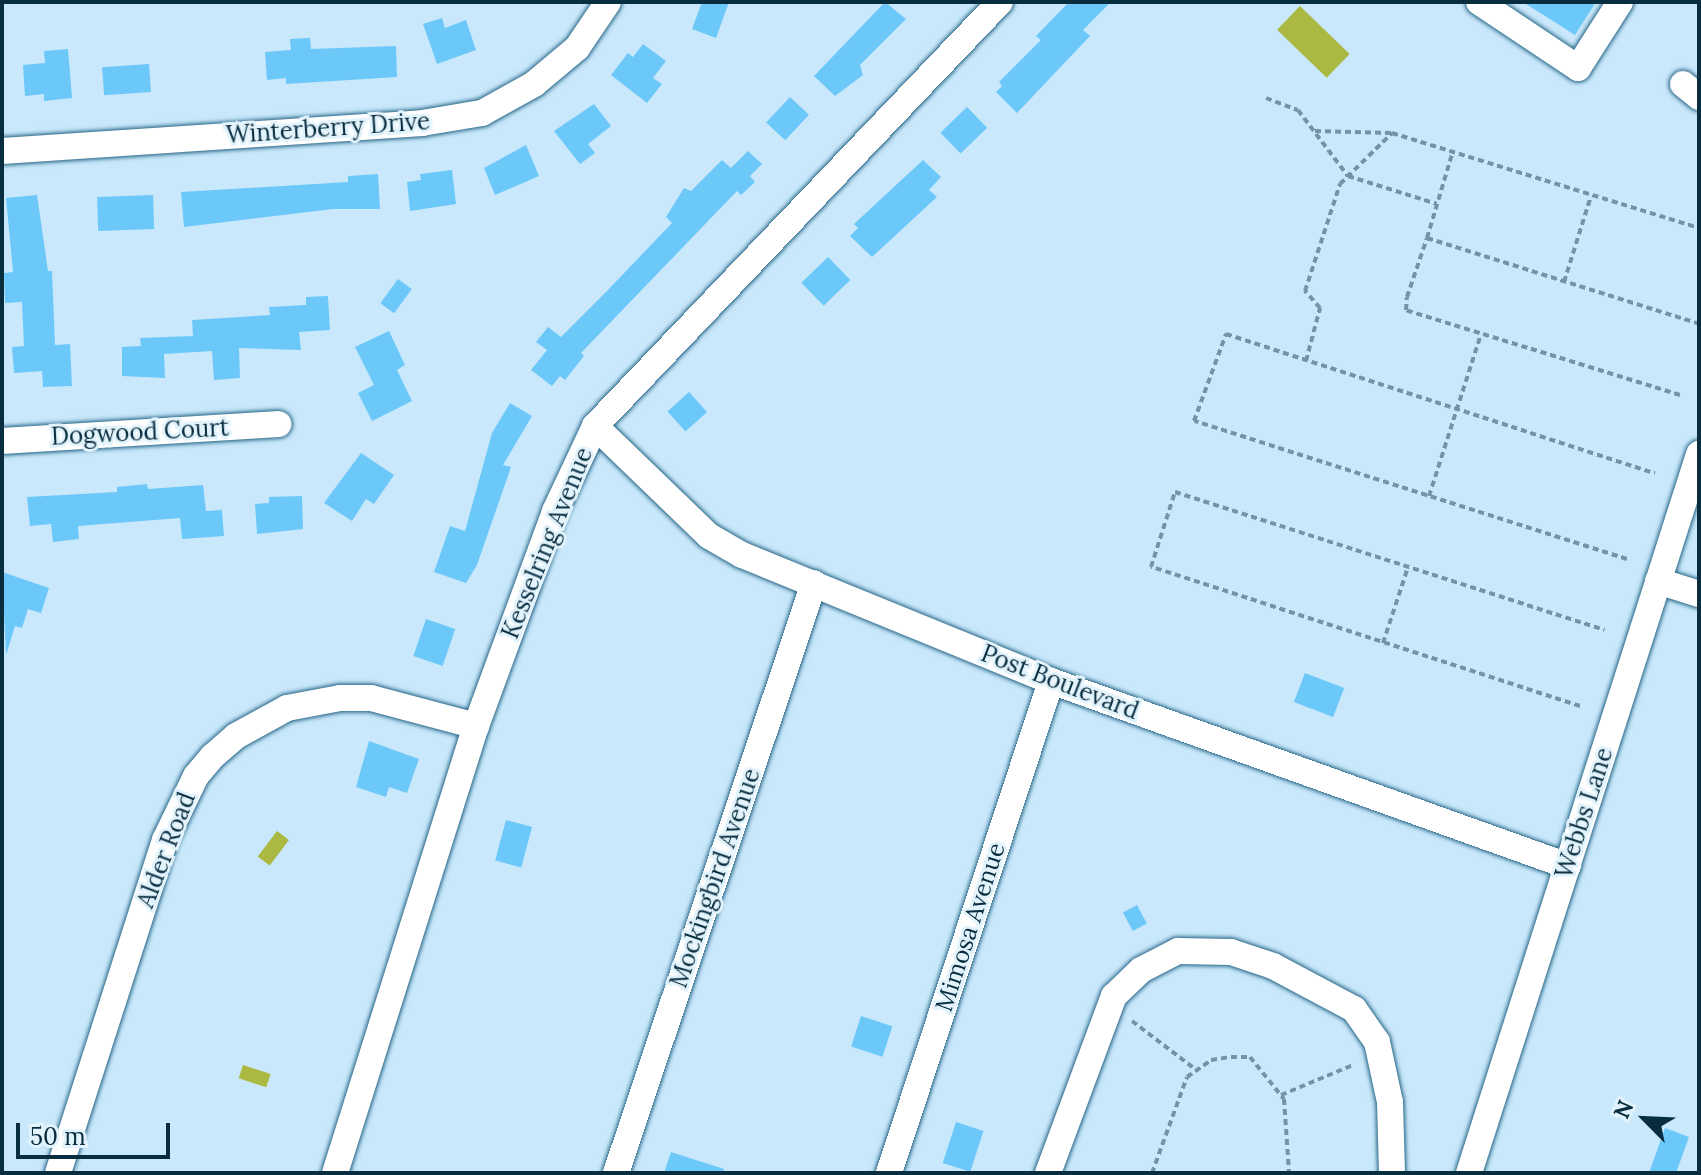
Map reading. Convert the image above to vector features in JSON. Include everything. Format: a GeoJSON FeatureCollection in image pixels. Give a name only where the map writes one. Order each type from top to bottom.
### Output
{"type":"FeatureCollection","features":[{"type":"Feature","properties":{"kind":"street","name":"Winterberry Drive"},"geometry":{"type":"LineString","coordinates":[[2,151],[422,123],[482,113],[534,84],[577,48],[608,2]]}},
{"type":"Feature","properties":{"kind":"street","name":"Kesselring Avenue"},"geometry":{"type":"LineString","coordinates":[[335,1173],[476,726],[555,511],[595,426],[1000,2]]}},
{"type":"Feature","properties":{"kind":"street"},"geometry":{"type":"LineString","coordinates":[[1491,6],[1578,68],[1620,2]]}},
{"type":"Feature","properties":{"kind":"street","name":"Dogwood Court"},"geometry":{"type":"LineString","coordinates":[[2,441],[278,424]]}},
{"type":"Feature","properties":{"kind":"street","name":"Post Boulevard"},"geometry":{"type":"LineString","coordinates":[[595,426],[709,536],[1051,681],[1568,866]]}},
{"type":"Feature","properties":{"kind":"street","name":"Webbs Lane"},"geometry":{"type":"LineString","coordinates":[[1469,1173],[1699,454]]}},
{"type":"Feature","properties":{"kind":"street"},"geometry":{"type":"LineString","coordinates":[[1658,581],[1699,594]]}},
{"type":"Feature","properties":{"kind":"street","name":"Mockingbird Avenue"},"geometry":{"type":"LineString","coordinates":[[616,1173],[814,583]]}},
{"type":"Feature","properties":{"kind":"street","name":"Mimosa Avenue"},"geometry":{"type":"LineString","coordinates":[[889,1173],[1051,681]]}},
{"type":"Feature","properties":{"kind":"street","name":"Alder Road"},"geometry":{"type":"LineString","coordinates":[[58,1173],[165,840],[191,786],[213,756],[236,736],[287,708],[340,698],[371,698],[476,726]]}},
{"type":"Feature","properties":{"kind":"street"},"geometry":{"type":"LineString","coordinates":[[1048,1173],[1114,996],[1141,970],[1178,951],[1231,952],[1273,966],[1354,1009],[1377,1042],[1390,1102],[1392,1173]]}},
{"type":"Feature","properties":{"kind":"path"},"geometry":{"type":"LineString","coordinates":[[1266,98],[1298,110],[1348,176],[1437,204]]}},
{"type":"Feature","properties":{"kind":"path"},"geometry":{"type":"LineString","coordinates":[[1314,131],[1392,133],[1699,228]]}},
{"type":"Feature","properties":{"kind":"path"},"geometry":{"type":"LineString","coordinates":[[1306,361],[1320,308],[1305,291],[1340,184],[1392,133]]}},
{"type":"Feature","properties":{"kind":"path"},"geometry":{"type":"LineString","coordinates":[[1453,151],[1406,310],[1680,395]]}},
{"type":"Feature","properties":{"kind":"path"},"geometry":{"type":"LineString","coordinates":[[1564,282],[1591,195]]}},
{"type":"Feature","properties":{"kind":"path"},"geometry":{"type":"LineString","coordinates":[[1427,238],[1699,324]]}},
{"type":"Feature","properties":{"kind":"path"},"geometry":{"type":"LineString","coordinates":[[1429,496],[1482,333]]}},
{"type":"Feature","properties":{"kind":"path"},"geometry":{"type":"LineString","coordinates":[[1627,559],[1194,421],[1226,334],[1655,473]]}},
{"type":"Feature","properties":{"kind":"path"},"geometry":{"type":"LineString","coordinates":[[1580,706],[1151,567],[1175,492],[1604,630]]}},
{"type":"Feature","properties":{"kind":"path"},"geometry":{"type":"LineString","coordinates":[[1383,643],[1408,567]]}},
{"type":"Feature","properties":{"kind":"path"},"geometry":{"type":"LineString","coordinates":[[1132,1021],[1195,1069]]}},
{"type":"Feature","properties":{"kind":"path"},"geometry":{"type":"LineString","coordinates":[[1152,1173],[1172,1106],[1195,1069],[1211,1060],[1250,1057],[1281,1095],[1289,1173]]}},
{"type":"Feature","properties":{"kind":"path"},"geometry":{"type":"LineString","coordinates":[[1281,1095],[1353,1065]]}},
{"type":"Feature","properties":{"kind":"shaded area"},"geometry":{"type":"Polygon","coordinates":[[[1300,6],[1350,54],[1327,78],[1277,30],[1300,6]]]}},
{"type":"Feature","properties":{"kind":"shaded area"},"geometry":{"type":"Polygon","coordinates":[[[277,831],[289,840],[270,866],[258,857],[277,831]]]}},
{"type":"Feature","properties":{"kind":"shaded area"},"geometry":{"type":"Polygon","coordinates":[[[243,1065],[271,1074],[266,1087],[239,1078],[243,1065]]]}},
{"type":"Feature","properties":{"kind":"building"},"geometry":{"type":"Polygon","coordinates":[[[702,2],[729,2],[716,38],[692,29],[702,2]]]}},
{"type":"Feature","properties":{"kind":"building"},"geometry":{"type":"Polygon","coordinates":[[[885,2],[906,19],[860,65],[863,75],[835,96],[814,76],[885,2]]]}},
{"type":"Feature","properties":{"kind":"building"},"geometry":{"type":"Polygon","coordinates":[[[1069,2],[1111,2],[1083,30],[1090,36],[1017,113],[996,92],[1002,86],[999,82],[1041,40],[1036,36],[1069,2]]]}},
{"type":"Feature","properties":{"kind":"building"},"geometry":{"type":"Polygon","coordinates":[[[1523,2],[1596,2],[1575,35],[1523,2]]]}},
{"type":"Feature","properties":{"kind":"building"},"geometry":{"type":"Polygon","coordinates":[[[442,18],[445,28],[466,20],[476,50],[437,64],[423,24],[442,18]]]}},
{"type":"Feature","properties":{"kind":"building"},"geometry":{"type":"Polygon","coordinates":[[[310,38],[311,49],[396,46],[397,77],[286,84],[286,78],[267,80],[265,52],[291,50],[290,39],[310,38]]]}},
{"type":"Feature","properties":{"kind":"building"},"geometry":{"type":"Polygon","coordinates":[[[643,44],[666,61],[653,78],[662,84],[647,103],[611,75],[628,53],[633,57],[643,44]]]}},
{"type":"Feature","properties":{"kind":"building"},"geometry":{"type":"Polygon","coordinates":[[[68,49],[72,98],[44,101],[44,94],[25,96],[23,65],[45,63],[44,51],[68,49]]]}},
{"type":"Feature","properties":{"kind":"building"},"geometry":{"type":"Polygon","coordinates":[[[149,64],[151,92],[104,95],[102,67],[149,64]]]}},
{"type":"Feature","properties":{"kind":"building"},"geometry":{"type":"Polygon","coordinates":[[[790,97],[809,115],[785,140],[766,123],[790,97]]]}},
{"type":"Feature","properties":{"kind":"building"},"geometry":{"type":"Polygon","coordinates":[[[594,104],[611,126],[588,144],[595,153],[580,164],[554,131],[594,104]]]}},
{"type":"Feature","properties":{"kind":"building"},"geometry":{"type":"Polygon","coordinates":[[[967,107],[987,128],[961,154],[940,133],[967,107]]]}},
{"type":"Feature","properties":{"kind":"building"},"geometry":{"type":"Polygon","coordinates":[[[526,145],[539,176],[495,195],[484,168],[526,145]]]}},
{"type":"Feature","properties":{"kind":"building"},"geometry":{"type":"Polygon","coordinates":[[[748,151],[762,164],[750,176],[755,182],[741,195],[737,191],[581,353],[584,356],[565,380],[560,376],[552,386],[531,370],[547,350],[536,342],[548,327],[561,337],[606,292],[672,223],[666,217],[684,188],[691,191],[722,160],[731,168],[748,151]]]}},
{"type":"Feature","properties":{"kind":"building"},"geometry":{"type":"Polygon","coordinates":[[[923,160],[941,177],[929,190],[937,197],[872,257],[850,236],[858,228],[854,224],[923,160]]]}},
{"type":"Feature","properties":{"kind":"building"},"geometry":{"type":"Polygon","coordinates":[[[452,170],[456,204],[410,211],[407,182],[421,180],[420,174],[452,170]]]}},
{"type":"Feature","properties":{"kind":"building"},"geometry":{"type":"Polygon","coordinates":[[[378,174],[380,209],[333,209],[184,227],[181,192],[348,182],[348,176],[378,174]]]}},
{"type":"Feature","properties":{"kind":"building"},"geometry":{"type":"Polygon","coordinates":[[[37,195],[48,271],[52,271],[55,345],[70,344],[72,386],[43,387],[42,371],[14,373],[12,347],[24,346],[22,302],[5,303],[4,273],[13,272],[6,198],[37,195]]]}},
{"type":"Feature","properties":{"kind":"building"},"geometry":{"type":"Polygon","coordinates":[[[153,195],[154,229],[98,231],[97,197],[153,195]]]}},
{"type":"Feature","properties":{"kind":"building"},"geometry":{"type":"Polygon","coordinates":[[[828,257],[850,280],[824,306],[801,283],[828,257]]]}},
{"type":"Feature","properties":{"kind":"building"},"geometry":{"type":"Polygon","coordinates":[[[398,279],[412,289],[394,313],[380,303],[398,279]]]}},
{"type":"Feature","properties":{"kind":"building"},"geometry":{"type":"Polygon","coordinates":[[[328,296],[330,330],[299,332],[301,350],[239,348],[240,378],[214,380],[212,351],[164,354],[165,378],[122,376],[122,347],[141,346],[140,338],[193,336],[192,320],[270,315],[269,307],[306,305],[306,297],[328,296]]]}},
{"type":"Feature","properties":{"kind":"building"},"geometry":{"type":"Polygon","coordinates":[[[389,331],[405,365],[397,370],[412,401],[372,421],[358,393],[374,385],[355,347],[389,331]]]}},
{"type":"Feature","properties":{"kind":"building"},"geometry":{"type":"Polygon","coordinates":[[[689,392],[707,412],[686,431],[667,411],[689,392]]]}},
{"type":"Feature","properties":{"kind":"building"},"geometry":{"type":"Polygon","coordinates":[[[510,403],[532,416],[503,465],[511,467],[477,565],[466,583],[434,572],[450,526],[465,531],[492,433],[510,403]]]}},
{"type":"Feature","properties":{"kind":"building"},"geometry":{"type":"Polygon","coordinates":[[[361,453],[394,475],[374,504],[366,499],[352,521],[324,503],[361,453]]]}},
{"type":"Feature","properties":{"kind":"building"},"geometry":{"type":"Polygon","coordinates":[[[147,484],[148,489],[203,485],[206,511],[222,510],[224,536],[182,539],[180,518],[78,526],[79,539],[53,542],[51,524],[30,526],[27,497],[117,492],[117,487],[147,484]]]}},
{"type":"Feature","properties":{"kind":"building"},"geometry":{"type":"Polygon","coordinates":[[[302,496],[303,529],[257,534],[255,504],[269,503],[269,497],[302,496]]]}},
{"type":"Feature","properties":{"kind":"building"},"geometry":{"type":"Polygon","coordinates":[[[2,572],[49,588],[41,613],[28,609],[22,628],[15,626],[6,655],[2,572]]]}},
{"type":"Feature","properties":{"kind":"building"},"geometry":{"type":"Polygon","coordinates":[[[426,619],[455,629],[443,666],[413,656],[426,619]]]}},
{"type":"Feature","properties":{"kind":"building"},"geometry":{"type":"Polygon","coordinates":[[[1305,673],[1344,688],[1333,717],[1294,702],[1305,673]]]}},
{"type":"Feature","properties":{"kind":"building"},"geometry":{"type":"Polygon","coordinates":[[[369,741],[419,759],[407,793],[389,787],[386,797],[356,787],[369,741]]]}},
{"type":"Feature","properties":{"kind":"building"},"geometry":{"type":"Polygon","coordinates":[[[506,820],[532,827],[521,868],[495,861],[506,820]]]}},
{"type":"Feature","properties":{"kind":"building"},"geometry":{"type":"Polygon","coordinates":[[[1137,905],[1147,924],[1133,931],[1123,913],[1137,905]]]}},
{"type":"Feature","properties":{"kind":"building"},"geometry":{"type":"Polygon","coordinates":[[[861,1016],[892,1026],[882,1057],[851,1046],[861,1016]]]}},
{"type":"Feature","properties":{"kind":"building"},"geometry":{"type":"Polygon","coordinates":[[[956,1122],[984,1131],[970,1172],[943,1163],[956,1122]]]}},
{"type":"Feature","properties":{"kind":"building"},"geometry":{"type":"Polygon","coordinates":[[[1665,1128],[1689,1137],[1676,1173],[1649,1173],[1665,1128]]]}},
{"type":"Feature","properties":{"kind":"building"},"geometry":{"type":"Polygon","coordinates":[[[671,1152],[724,1169],[724,1173],[664,1173],[671,1152]]]}}]}
